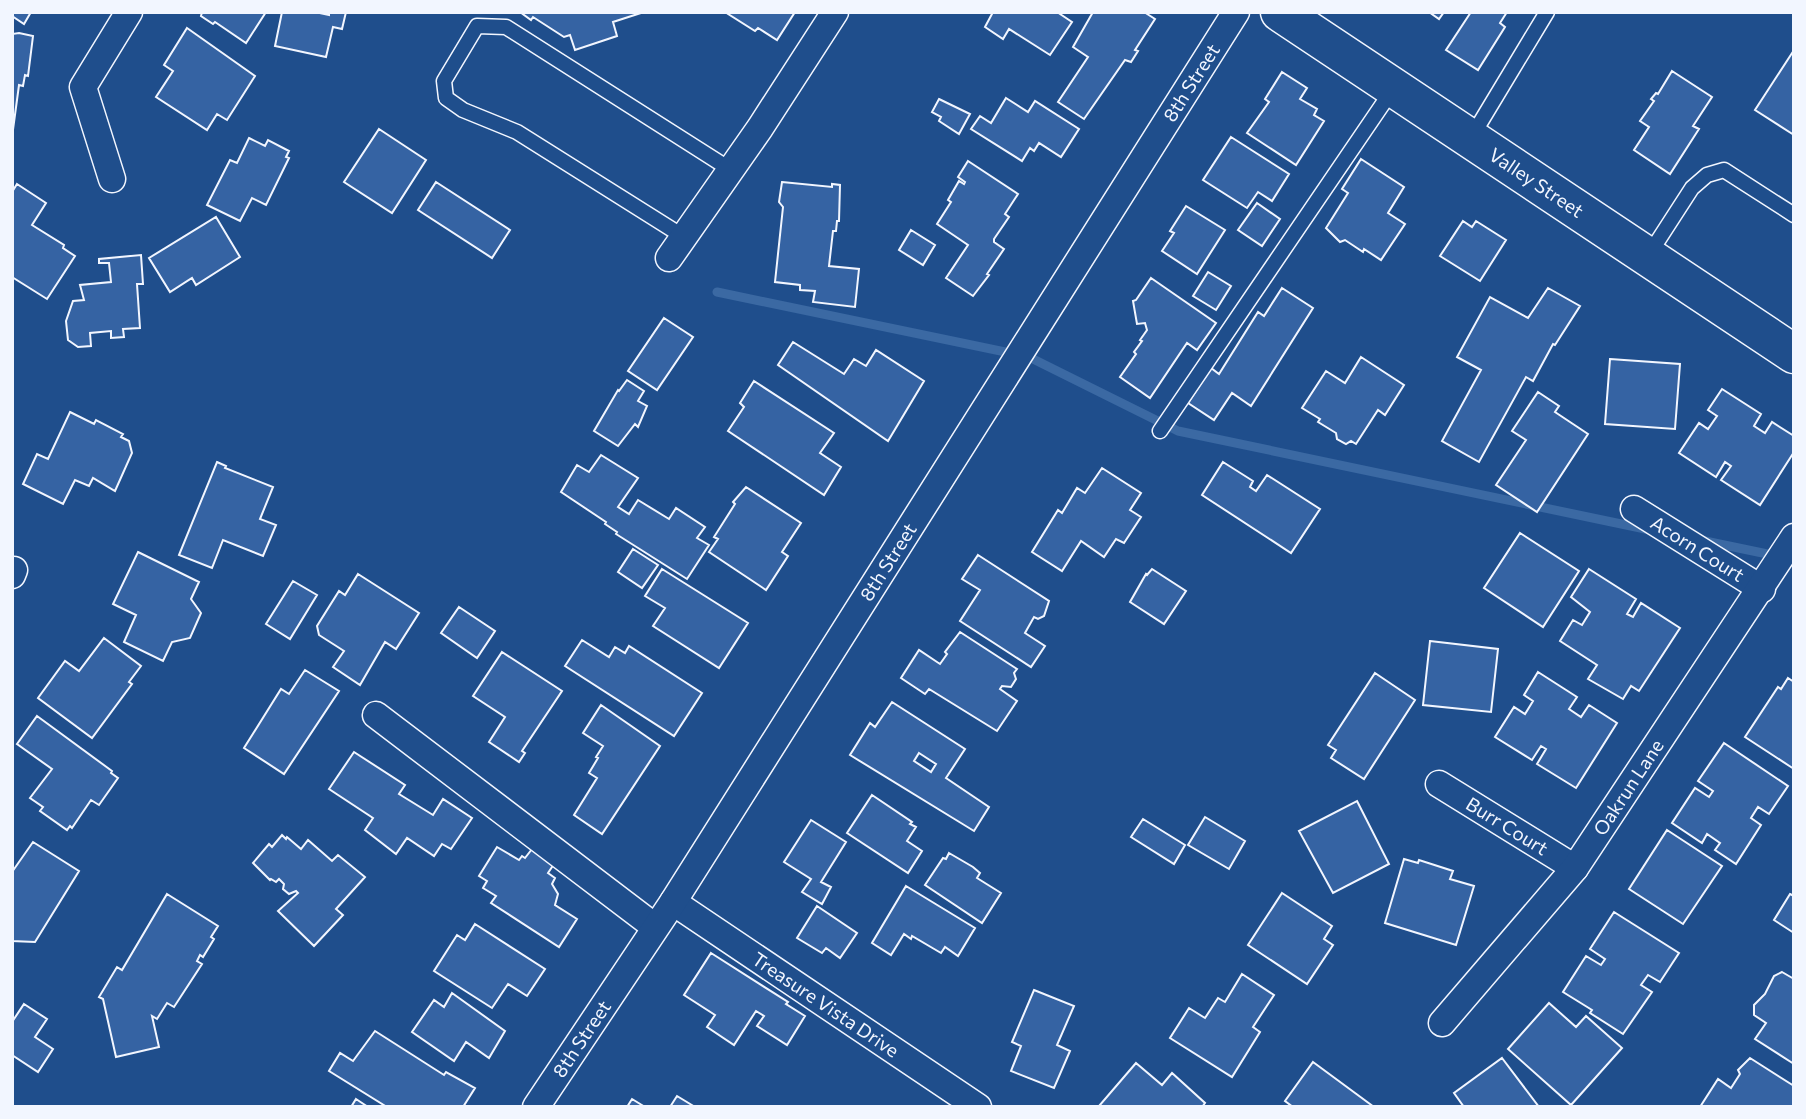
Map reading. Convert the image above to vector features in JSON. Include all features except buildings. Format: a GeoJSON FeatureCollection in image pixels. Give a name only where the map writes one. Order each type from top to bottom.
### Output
{"type":"FeatureCollection","features":[{"type":"Feature","properties":{"kind":"street"},"geometry":{"type":"LineString","coordinates":[[112,179],[83,86],[129,12]]}},
{"type":"Feature","properties":{"kind":"street"},"geometry":{"type":"LineString","coordinates":[[677,247],[835,12]]}},
{"type":"Feature","properties":{"kind":"street","name":"8th Street"},"geometry":{"type":"LineString","coordinates":[[536,1107],[673,902],[1236,12]]}},
{"type":"Feature","properties":{"kind":"street","name":"Valley Street"},"geometry":{"type":"LineString","coordinates":[[1280,12],[1794,354]]}},
{"type":"Feature","properties":{"kind":"street","name":"Acorn Court"},"geometry":{"type":"LineString","coordinates":[[1634,509],[1762,589]]}},
{"type":"Feature","properties":{"kind":"street","name":"Oakrun Lane"},"geometry":{"type":"LineString","coordinates":[[1443,1023],[1575,868],[1794,537]]}},
{"type":"Feature","properties":{"kind":"street"},"geometry":{"type":"LineString","coordinates":[[376,715],[656,927]]}},
{"type":"Feature","properties":{"kind":"street","name":"Burr Court"},"geometry":{"type":"LineString","coordinates":[[1439,784],[1575,868]]}},
{"type":"Feature","properties":{"kind":"street","name":"Treasure Vista Drive"},"geometry":{"type":"LineString","coordinates":[[673,902],[978,1107]]}},
{"type":"Feature","properties":{"kind":"lane"},"geometry":{"type":"LineString","coordinates":[[1470,139],[1546,12]]}},
{"type":"Feature","properties":{"kind":"lane"},"geometry":{"type":"LineString","coordinates":[[677,247],[517,132],[463,110],[446,97],[444,81],[477,26],[506,27],[731,170]]}},
{"type":"Feature","properties":{"kind":"lane"},"geometry":{"type":"LineString","coordinates":[[1160,431],[1394,88]]}},
{"type":"Feature","properties":{"kind":"lane"},"geometry":{"type":"LineString","coordinates":[[1648,257],[1692,188],[1707,175],[1724,170],[1794,215]]}},
{"type":"Feature","properties":{"kind":"waterway"},"geometry":{"type":"LineString","coordinates":[[717,292],[1029,357],[1178,431],[1650,530]]}},
{"type":"Feature","properties":{"kind":"waterway"},"geometry":{"type":"LineString","coordinates":[[1705,541],[1777,556]]}}]}
